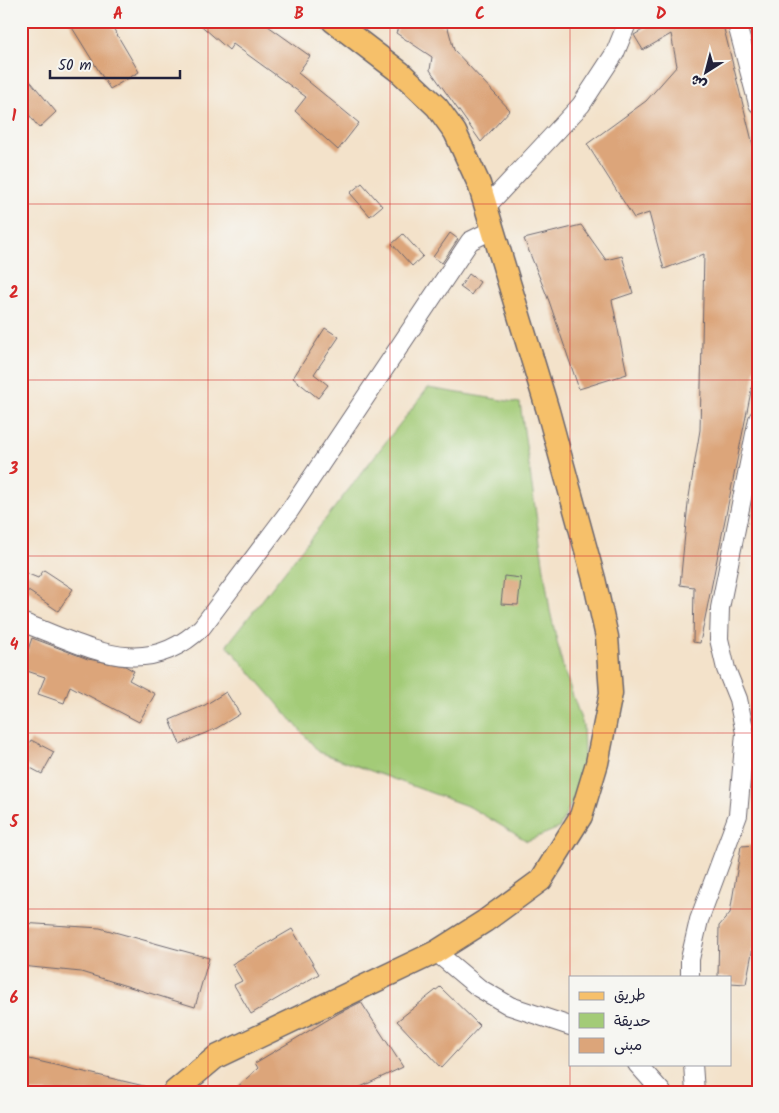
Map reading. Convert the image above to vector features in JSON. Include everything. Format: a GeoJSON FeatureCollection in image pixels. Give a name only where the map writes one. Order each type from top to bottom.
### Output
{"type":"FeatureCollection","features":[{"type":"Feature","properties":{"kind":"main road"},"geometry":{"type":"LineString","coordinates":[[174,1092],[216,1057],[436,952],[485,921],[541,880],[566,843],[581,816],[597,763],[611,693],[607,637],[594,579],[548,411],[479,184],[455,132],[436,107],[401,73],[333,21]]}},
{"type":"Feature","properties":{"kind":"street"},"geometry":{"type":"LineString","coordinates":[[486,207],[580,105],[615,54],[628,21]]}},
{"type":"Feature","properties":{"kind":"street"},"geometry":{"type":"LineString","coordinates":[[736,21],[758,104]]}},
{"type":"Feature","properties":{"kind":"street"},"geometry":{"type":"LineString","coordinates":[[21,622],[113,655],[133,658],[162,654],[188,640],[202,627],[290,510],[470,241],[494,229]]}},
{"type":"Feature","properties":{"kind":"street"},"geometry":{"type":"LineString","coordinates":[[690,976],[690,959],[699,920],[738,815],[745,733],[738,699],[726,669],[718,639],[720,608],[758,418]]}},
{"type":"Feature","properties":{"kind":"street"},"geometry":{"type":"LineString","coordinates":[[436,952],[486,993],[510,1006],[569,1026]]}},
{"type":"Feature","properties":{"kind":"street"},"geometry":{"type":"LineString","coordinates":[[639,1066],[662,1092]]}},
{"type":"Feature","properties":{"kind":"street"},"geometry":{"type":"LineString","coordinates":[[693,1066],[695,1092]]}},
{"type":"Feature","properties":{"kind":"green space"},"geometry":{"type":"Polygon","coordinates":[[[428,388],[520,403],[550,611],[563,667],[583,725],[585,777],[559,828],[527,841],[470,807],[319,752],[227,645],[428,388]]]}},
{"type":"Feature","properties":{"kind":"building"},"geometry":{"type":"Polygon","coordinates":[[[68,21],[109,21],[139,72],[110,89],[68,21]]]}},
{"type":"Feature","properties":{"kind":"building"},"geometry":{"type":"Polygon","coordinates":[[[196,21],[261,21],[310,56],[298,73],[359,123],[338,150],[295,111],[306,97],[233,44],[229,50],[196,21]]]}},
{"type":"Feature","properties":{"kind":"building"},"geometry":{"type":"Polygon","coordinates":[[[401,21],[435,21],[448,28],[454,50],[510,110],[481,142],[430,70],[432,57],[396,33],[401,21]]]}},
{"type":"Feature","properties":{"kind":"building"},"geometry":{"type":"Polygon","coordinates":[[[658,21],[722,21],[758,165],[758,357],[700,643],[693,642],[694,587],[680,585],[688,503],[700,430],[704,254],[664,269],[649,213],[634,218],[587,144],[646,101],[677,66],[671,34],[643,50],[634,35],[658,21]]]}},
{"type":"Feature","properties":{"kind":"building"},"geometry":{"type":"Polygon","coordinates":[[[21,70],[56,112],[39,128],[21,104],[21,70]]]}},
{"type":"Feature","properties":{"kind":"building"},"geometry":{"type":"Polygon","coordinates":[[[362,183],[382,206],[370,216],[350,193],[362,183]]]}},
{"type":"Feature","properties":{"kind":"building"},"geometry":{"type":"Polygon","coordinates":[[[581,225],[606,260],[622,256],[633,293],[612,300],[627,374],[579,389],[549,301],[524,239],[581,225]]]}},
{"type":"Feature","properties":{"kind":"building"},"geometry":{"type":"Polygon","coordinates":[[[450,233],[458,239],[442,263],[433,257],[450,233]]]}},
{"type":"Feature","properties":{"kind":"building"},"geometry":{"type":"Polygon","coordinates":[[[403,234],[423,256],[412,266],[392,244],[403,234]]]}},
{"type":"Feature","properties":{"kind":"building"},"geometry":{"type":"Polygon","coordinates":[[[469,274],[480,282],[471,295],[460,287],[469,274]]]}},
{"type":"Feature","properties":{"kind":"building"},"geometry":{"type":"Polygon","coordinates":[[[325,328],[339,337],[314,374],[328,385],[318,398],[293,378],[325,328]]]}},
{"type":"Feature","properties":{"kind":"building"},"geometry":{"type":"Polygon","coordinates":[[[44,570],[73,589],[58,611],[21,586],[21,571],[38,578],[44,570]]]}},
{"type":"Feature","properties":{"kind":"building"},"geometry":{"type":"Polygon","coordinates":[[[504,576],[521,578],[518,605],[501,604],[504,576]]]}},
{"type":"Feature","properties":{"kind":"building"},"geometry":{"type":"Polygon","coordinates":[[[32,638],[88,659],[125,666],[134,671],[129,680],[155,694],[139,722],[70,686],[64,703],[38,694],[45,677],[21,669],[32,638]]]}},
{"type":"Feature","properties":{"kind":"building"},"geometry":{"type":"Polygon","coordinates":[[[226,692],[240,714],[217,728],[180,744],[170,720],[205,705],[226,692]]]}},
{"type":"Feature","properties":{"kind":"building"},"geometry":{"type":"Polygon","coordinates":[[[31,740],[54,752],[42,774],[21,763],[21,758],[31,740]]]}},
{"type":"Feature","properties":{"kind":"building"},"geometry":{"type":"Polygon","coordinates":[[[758,845],[758,921],[746,984],[732,983],[732,976],[718,976],[719,926],[730,913],[741,846],[758,845]]]}},
{"type":"Feature","properties":{"kind":"building"},"geometry":{"type":"Polygon","coordinates":[[[21,923],[100,928],[209,958],[195,1007],[81,972],[21,966],[21,923]]]}},
{"type":"Feature","properties":{"kind":"building"},"geometry":{"type":"Polygon","coordinates":[[[292,929],[319,974],[251,1014],[234,985],[242,981],[232,964],[292,929]]]}},
{"type":"Feature","properties":{"kind":"building"},"geometry":{"type":"Polygon","coordinates":[[[440,987],[480,1026],[441,1068],[397,1021],[440,987]]]}},
{"type":"Feature","properties":{"kind":"building"},"geometry":{"type":"Polygon","coordinates":[[[361,1002],[403,1067],[350,1092],[232,1092],[258,1068],[255,1063],[361,1002]]]}},
{"type":"Feature","properties":{"kind":"building"},"geometry":{"type":"Polygon","coordinates":[[[21,1057],[144,1086],[144,1092],[21,1092],[21,1057]]]}}]}
